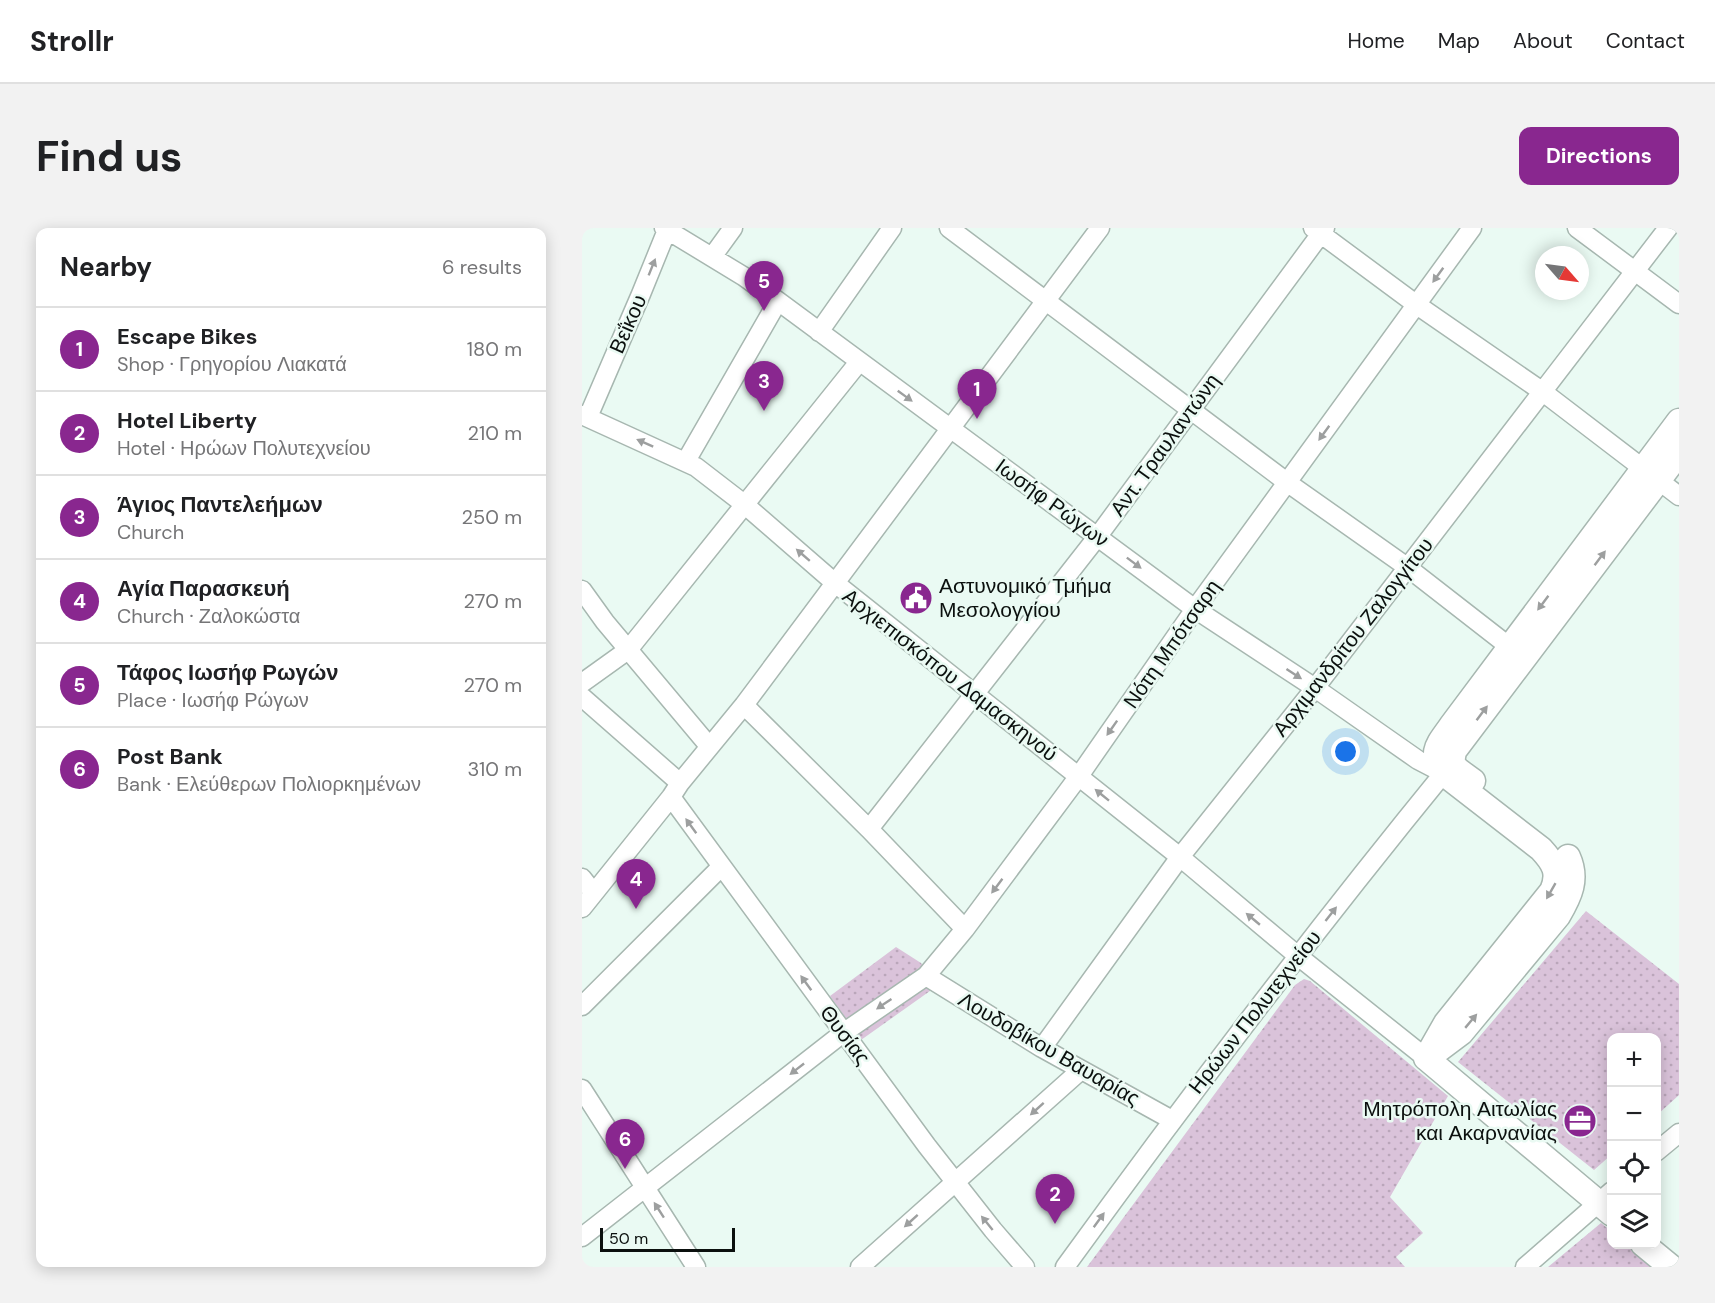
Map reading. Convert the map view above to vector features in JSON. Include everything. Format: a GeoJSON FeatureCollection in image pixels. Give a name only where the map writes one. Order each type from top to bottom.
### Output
{"type":"FeatureCollection","features":[{"type":"Feature","properties":{"kind":"main road"},"geometry":{"type":"LineString","coordinates":[[1607,1202],[1426,1058],[1446,1023],[1543,903],[1556,882],[1557,873],[1554,864],[1541,849],[1448,768],[1454,751],[1517,653],[1651,475],[1679,421]]}},
{"type":"Feature","properties":{"kind":"main road"},"geometry":{"type":"LineString","coordinates":[[1651,475],[1679,453]]}},
{"type":"Feature","properties":{"kind":"main road"},"geometry":{"type":"LineString","coordinates":[[1648,1249],[1671,1267]]}},
{"type":"Feature","properties":{"kind":"street"},"geometry":{"type":"LineString","coordinates":[[712,257],[733,228]]}},
{"type":"Feature","properties":{"kind":"street"},"geometry":{"type":"LineString","coordinates":[[819,332],[892,228]]}},
{"type":"Feature","properties":{"kind":"street"},"geometry":{"type":"LineString","coordinates":[[949,228],[1288,483],[1407,567],[1517,653]]}},
{"type":"Feature","properties":{"kind":"street"},"geometry":{"type":"LineString","coordinates":[[582,908],[588,885],[676,790],[744,705],[1100,228]]}},
{"type":"Feature","properties":{"kind":"street","name":"Νότη Μπότσαρη"},"geometry":{"type":"LineString","coordinates":[[582,1237],[843,1033],[926,976],[965,929],[1079,776],[1195,609],[1472,228]]}},
{"type":"Feature","properties":{"kind":"street"},"geometry":{"type":"LineString","coordinates":[[1577,228],[1679,304]]}},
{"type":"Feature","properties":{"kind":"street","name":"Αρχιμανδρίτου Ζαλογγίτου"},"geometry":{"type":"LineString","coordinates":[[1042,1048],[1180,857],[1315,687],[1668,228]]}},
{"type":"Feature","properties":{"kind":"street","name":"Ιωσήφ Ρώγων"},"geometry":{"type":"LineString","coordinates":[[665,229],[778,301],[1195,609],[1315,687],[1418,760],[1448,768]]}},
{"type":"Feature","properties":{"kind":"street","name":"Βεΐκου"},"geometry":{"type":"LineString","coordinates":[[585,416],[641,294],[665,229]]}},
{"type":"Feature","properties":{"kind":"street"},"geometry":{"type":"LineString","coordinates":[[1320,230],[1417,304],[1543,392],[1679,496]]}},
{"type":"Feature","properties":{"kind":"street","name":"Αντ. Τραυλαντώνη"},"geometry":{"type":"LineString","coordinates":[[869,829],[1098,536],[1320,230]]}},
{"type":"Feature","properties":{"kind":"street"},"geometry":{"type":"LineString","coordinates":[[686,461],[778,301]]}},
{"type":"Feature","properties":{"kind":"street"},"geometry":{"type":"LineString","coordinates":[[582,683],[628,650],[859,362]]}},
{"type":"Feature","properties":{"kind":"street","name":"Αρχιεπισκόπου Δαμασκηνού"},"geometry":{"type":"LineString","coordinates":[[585,416],[696,467],[744,504],[835,583],[1180,857],[1298,956],[1426,1058]]}},
{"type":"Feature","properties":{"kind":"street"},"geometry":{"type":"LineString","coordinates":[[582,590],[628,650],[709,746]]}},
{"type":"Feature","properties":{"kind":"street","name":"Θυσίας"},"geometry":{"type":"LineString","coordinates":[[582,697],[676,790],[721,867],[955,1182],[1025,1267]]}},
{"type":"Feature","properties":{"kind":"street"},"geometry":{"type":"LineString","coordinates":[[744,705],[869,829],[965,929]]}},
{"type":"Feature","properties":{"kind":"street","name":"Ηρώων Πολυτεχνείου"},"geometry":{"type":"LineString","coordinates":[[1065,1267],[1172,1120],[1298,956],[1448,768]]}},
{"type":"Feature","properties":{"kind":"street"},"geometry":{"type":"LineString","coordinates":[[582,1006],[721,867]]}},
{"type":"Feature","properties":{"kind":"street","name":"Λουδοβίκου Βαυαρίας"},"geometry":{"type":"LineString","coordinates":[[926,976],[1042,1048],[1172,1120]]}},
{"type":"Feature","properties":{"kind":"street"},"geometry":{"type":"LineString","coordinates":[[860,1267],[1081,1070]]}},
{"type":"Feature","properties":{"kind":"street"},"geometry":{"type":"LineString","coordinates":[[582,1089],[696,1267]]}},
{"type":"Feature","properties":{"kind":"street"},"geometry":{"type":"LineString","coordinates":[[1661,1148],[1679,1133]]}},
{"type":"Feature","properties":{"kind":"street"},"geometry":{"type":"LineString","coordinates":[[1525,1267],[1607,1202]]}},
{"type":"Feature","properties":{"kind":"shaded area"},"geometry":{"type":"Polygon","coordinates":[[[1586,911],[1679,984],[1679,1095],[1661,1111],[1661,1033],[1607,1033],[1607,1159],[1594,1170],[1458,1062],[1586,911]]]}},
{"type":"Feature","properties":{"kind":"shaded area"},"geometry":{"type":"Polygon","coordinates":[[[896,947],[921,963],[937,986],[861,1040],[830,996],[896,947]]]}},
{"type":"Feature","properties":{"kind":"shaded area"},"geometry":{"type":"Polygon","coordinates":[[[1304,979],[1310,981],[1448,1096],[1390,1197],[1423,1233],[1396,1257],[1405,1267],[1087,1267],[1295,985],[1304,979]]]}},
{"type":"Feature","properties":{"kind":"shaded area"},"geometry":{"type":"Polygon","coordinates":[[[1601,1223],[1607,1228],[1607,1249],[1634,1249],[1658,1267],[1548,1267],[1601,1223]]]}},
{"type":"Feature","properties":{"kind":"place","name":"Τάφος Ιωσήφ Ρωγών"},"geometry":{"type":"Point","coordinates":[764,311]}},
{"type":"Feature","properties":{"kind":"place","name":"Άγιος Παντελεήμων"},"geometry":{"type":"Point","coordinates":[764,411]}},
{"type":"Feature","properties":{"kind":"place","name":"Escape Bikes"},"geometry":{"type":"Point","coordinates":[977,419]}},
{"type":"Feature","properties":{"kind":"place","name":"Αστυνομικό Τμήμα Μεσολογγίου"},"geometry":{"type":"Point","coordinates":[916,598]}},
{"type":"Feature","properties":{"kind":"place","name":"Αγία Παρασκευή"},"geometry":{"type":"Point","coordinates":[636,909]}},
{"type":"Feature","properties":{"kind":"place","name":"Μητρόπολη Αιτωλίας και Ακαρνανίας"},"geometry":{"type":"Point","coordinates":[1580,1121]}},
{"type":"Feature","properties":{"kind":"place","name":"Post Bank"},"geometry":{"type":"Point","coordinates":[625,1169]}},
{"type":"Feature","properties":{"kind":"place","name":"Hotel Liberty"},"geometry":{"type":"Point","coordinates":[1055,1224]}}]}
